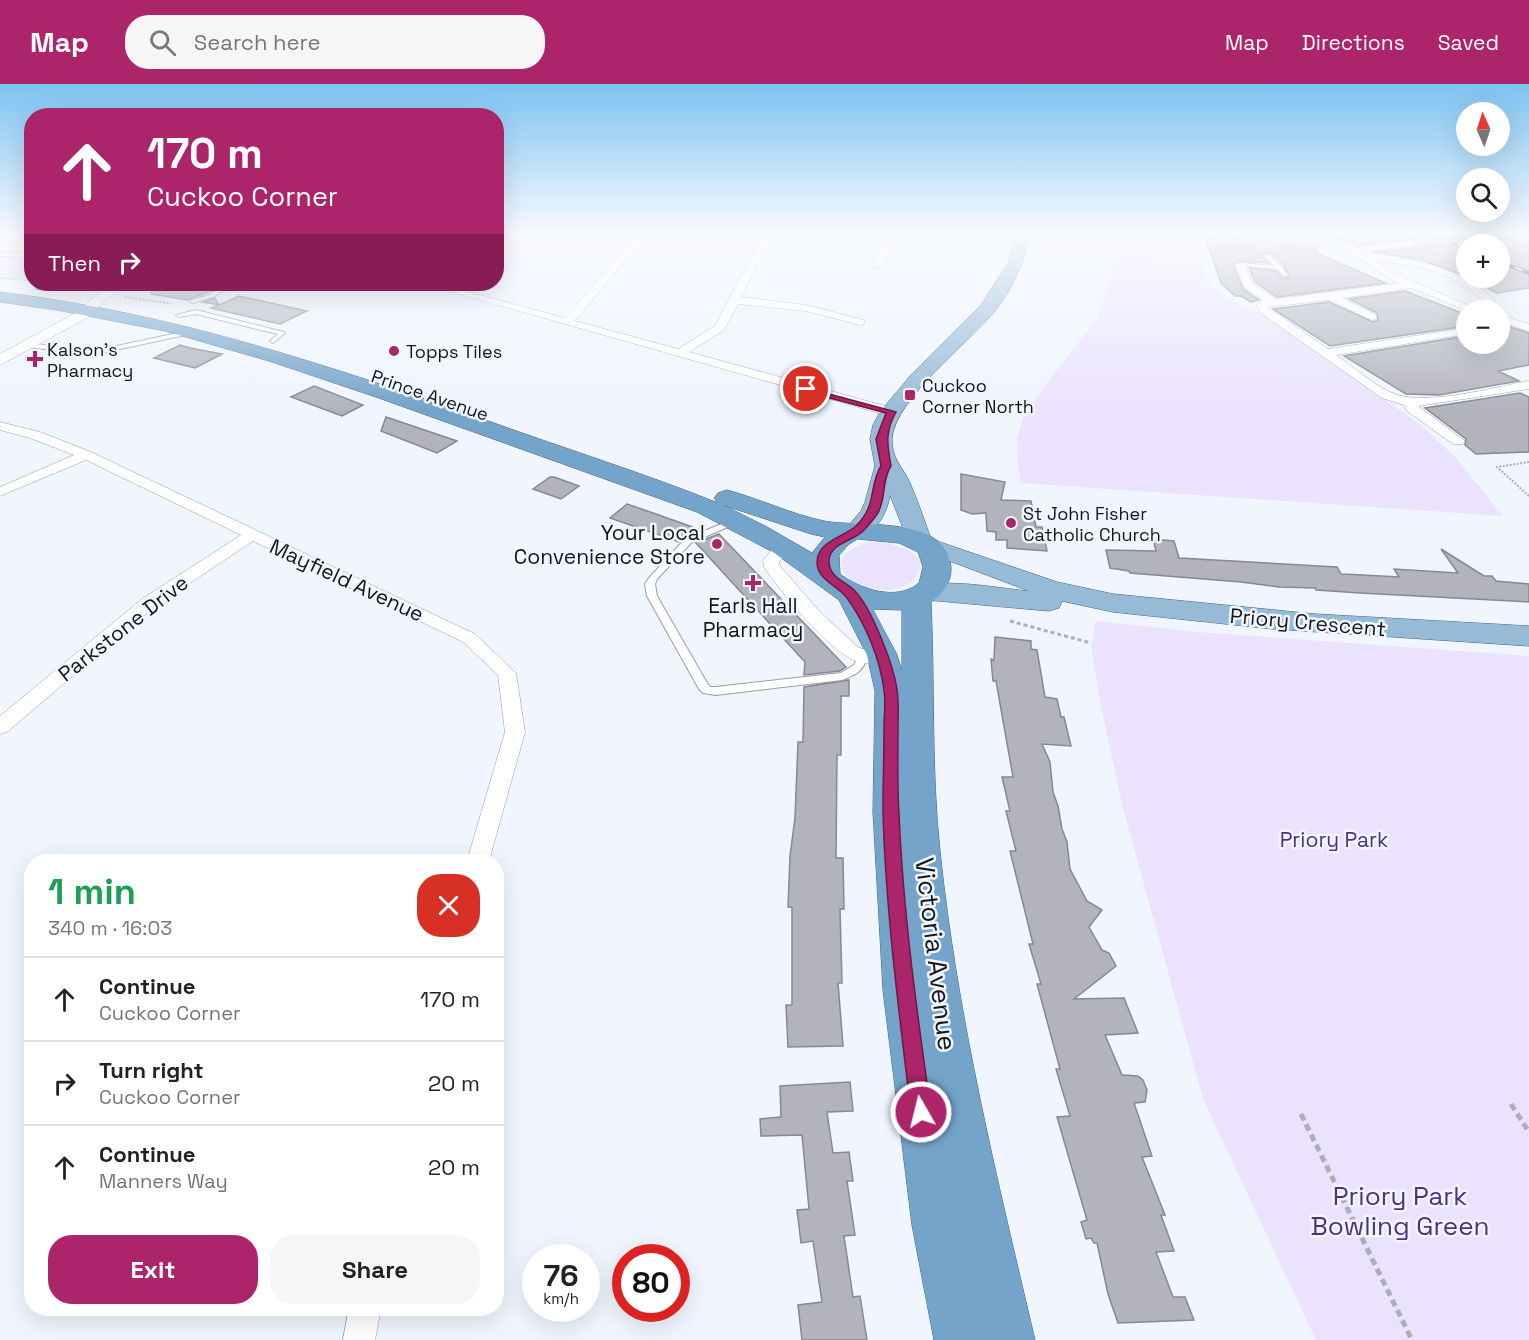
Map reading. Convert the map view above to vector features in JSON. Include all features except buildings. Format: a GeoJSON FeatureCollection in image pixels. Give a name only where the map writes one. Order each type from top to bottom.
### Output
{"type":"FeatureCollection","features":[{"type":"Feature","properties":{"kind":"highway","name":"Prince Avenue"},"geometry":{"type":"LineString","coordinates":[[37,292],[94,299],[188,316],[273,340],[798,522],[820,528],[854,532]]}},
{"type":"Feature","properties":{"kind":"highway"},"geometry":{"type":"LineString","coordinates":[[37,292],[94,299]]}},
{"type":"Feature","properties":{"kind":"highway","name":"Prince Avenue"},"geometry":{"type":"LineString","coordinates":[[188,316],[321,369],[706,507],[784,546],[826,575]]}},
{"type":"Feature","properties":{"kind":"highway"},"geometry":{"type":"LineString","coordinates":[[854,532],[893,534],[922,543],[930,549],[937,565],[933,584],[921,595],[884,601],[851,594],[826,575],[824,556],[828,549],[854,532]]}},
{"type":"Feature","properties":{"kind":"highway","name":"Victoria Avenue"},"geometry":{"type":"LineString","coordinates":[[851,594],[872,656],[891,691],[891,812],[905,990],[938,1225],[962,1340]]}},
{"type":"Feature","properties":{"kind":"highway","name":"Victoria Avenue"},"geometry":{"type":"LineString","coordinates":[[921,595],[918,781],[924,882],[966,1154],[1007,1340]]}},
{"type":"Feature","properties":{"kind":"main road"},"geometry":{"type":"LineString","coordinates":[[922,543],[897,480],[886,466],[881,439],[884,425],[891,412],[918,380],[988,308],[998,292]]}},
{"type":"Feature","properties":{"kind":"main road"},"geometry":{"type":"LineString","coordinates":[[854,532],[875,510],[880,489],[879,477],[886,466]]}},
{"type":"Feature","properties":{"kind":"main road","name":"Priory Crescent"},"geometry":{"type":"LineString","coordinates":[[922,543],[1003,574],[1088,599],[1245,618],[1430,632],[1529,636]]}},
{"type":"Feature","properties":{"kind":"main road","name":"Priory Crescent"},"geometry":{"type":"LineString","coordinates":[[921,595],[956,592],[1045,602],[1088,599]]}},
{"type":"Feature","properties":{"kind":"street"},"geometry":{"type":"LineString","coordinates":[[466,292],[679,354],[891,412]]}},
{"type":"Feature","properties":{"kind":"street"},"geometry":{"type":"LineString","coordinates":[[569,321],[594,292]]}},
{"type":"Feature","properties":{"kind":"street"},"geometry":{"type":"LineString","coordinates":[[679,354],[720,328],[739,292]]}},
{"type":"Feature","properties":{"kind":"street"},"geometry":{"type":"LineString","coordinates":[[1257,292],[1273,302]]}},
{"type":"Feature","properties":{"kind":"street"},"geometry":{"type":"LineString","coordinates":[[1366,292],[1273,302],[1262,304],[1262,306],[1266,312],[1386,395],[1408,402],[1425,403],[1527,387]]}},
{"type":"Feature","properties":{"kind":"street"},"geometry":{"type":"LineString","coordinates":[[1427,292],[1456,303]]}},
{"type":"Feature","properties":{"kind":"street"},"geometry":{"type":"LineString","coordinates":[[1331,297],[1372,317]]}},
{"type":"Feature","properties":{"kind":"street"},"geometry":{"type":"LineString","coordinates":[[0,360],[28,345],[94,299]]}},
{"type":"Feature","properties":{"kind":"street"},"geometry":{"type":"LineString","coordinates":[[735,300],[806,308],[860,322]]}},
{"type":"Feature","properties":{"kind":"street"},"geometry":{"type":"LineString","coordinates":[[1512,322],[1529,319]]}},
{"type":"Feature","properties":{"kind":"street"},"geometry":{"type":"LineString","coordinates":[[1512,322],[1529,328]]}},
{"type":"Feature","properties":{"kind":"street"},"geometry":{"type":"LineString","coordinates":[[1327,353],[1456,333]]}},
{"type":"Feature","properties":{"kind":"street"},"geometry":{"type":"LineString","coordinates":[[1408,402],[1412,408],[1458,441]]}},
{"type":"Feature","properties":{"kind":"street","name":"Mayfield Avenue"},"geometry":{"type":"LineString","coordinates":[[0,426],[34,435],[86,455],[469,638],[507,673],[515,732],[480,854]]}},
{"type":"Feature","properties":{"kind":"street"},"geometry":{"type":"LineString","coordinates":[[0,492],[86,455]]}},
{"type":"Feature","properties":{"kind":"street","name":"Parkstone Drive"},"geometry":{"type":"LineString","coordinates":[[0,727],[148,603],[252,535]]}},
{"type":"Feature","properties":{"kind":"street"},"geometry":{"type":"LineString","coordinates":[[784,546],[771,561],[776,572],[848,650],[872,656]]}},
{"type":"Feature","properties":{"kind":"street"},"geometry":{"type":"LineString","coordinates":[[359,1340],[364,1316]]}},
{"type":"Feature","properties":{"kind":"lane"},"geometry":{"type":"LineString","coordinates":[[28,345],[93,353],[188,316],[218,292]]}},
{"type":"Feature","properties":{"kind":"lane"},"geometry":{"type":"LineString","coordinates":[[736,520],[688,541],[650,584],[652,596],[703,686],[707,690],[716,691],[842,676],[859,668],[872,656]]}},
{"type":"Feature","properties":{"kind":"path"},"geometry":{"type":"LineString","coordinates":[[1529,462],[1497,467],[1529,496]]}},
{"type":"Feature","properties":{"kind":"path"},"geometry":{"type":"LineString","coordinates":[[1511,1104],[1529,1132]]}},
{"type":"Feature","properties":{"kind":"path"},"geometry":{"type":"LineString","coordinates":[[1301,1114],[1412,1340]]}},
{"type":"Feature","properties":{"kind":"green space"},"geometry":{"type":"Polygon","coordinates":[[[1106,292],[1218,292],[1225,298],[1261,314],[1421,425],[1458,460],[1503,516],[1021,483],[1017,460],[1017,439],[1025,412],[1098,317],[1106,292]]]}},
{"type":"Feature","properties":{"kind":"green space"},"geometry":{"type":"Polygon","coordinates":[[[870,542],[896,545],[913,553],[919,559],[920,566],[917,575],[911,582],[894,589],[874,589],[856,583],[843,571],[842,560],[850,550],[870,542]]]}},
{"type":"Feature","properties":{"kind":"green space","name":"Priory Park"},"geometry":{"type":"Polygon","coordinates":[[[1096,621],[1198,632],[1529,656],[1529,1340],[1316,1340],[1203,1099],[1123,808],[1100,702],[1091,646],[1096,621]]]}},
{"type":"Feature","properties":{"kind":"place","name":"Topps Tiles"},"geometry":{"type":"Point","coordinates":[394,351]}},
{"type":"Feature","properties":{"kind":"place","name":"Kalson's Pharmacy"},"geometry":{"type":"Point","coordinates":[35,359]}},
{"type":"Feature","properties":{"kind":"place","name":"Cuckoo Corner North"},"geometry":{"type":"Point","coordinates":[910,395]}},
{"type":"Feature","properties":{"kind":"place","name":"St John Fisher Catholic Church"},"geometry":{"type":"Point","coordinates":[1011,523]}},
{"type":"Feature","properties":{"kind":"place","name":"Your Local Convenience Store"},"geometry":{"type":"Point","coordinates":[717,544]}},
{"type":"Feature","properties":{"kind":"place","name":"Earls Hall Pharmacy"},"geometry":{"type":"Point","coordinates":[753,583]}},
{"type":"Feature","properties":{"kind":"route"},"geometry":{"type":"LineString","coordinates":[[806,389],[891,412],[884,425],[881,439],[886,466],[879,477],[880,489],[875,510],[857,531],[828,549],[824,556],[824,564],[826,575],[851,594],[867,623],[882,655],[891,691],[891,812],[896,892],[905,990],[921,1112]]}},
{"type":"Feature","properties":{"kind":"park label","name":"Priory Park Bowling Green"},"geometry":{"type":"Point","coordinates":[1400,1211]}}]}
